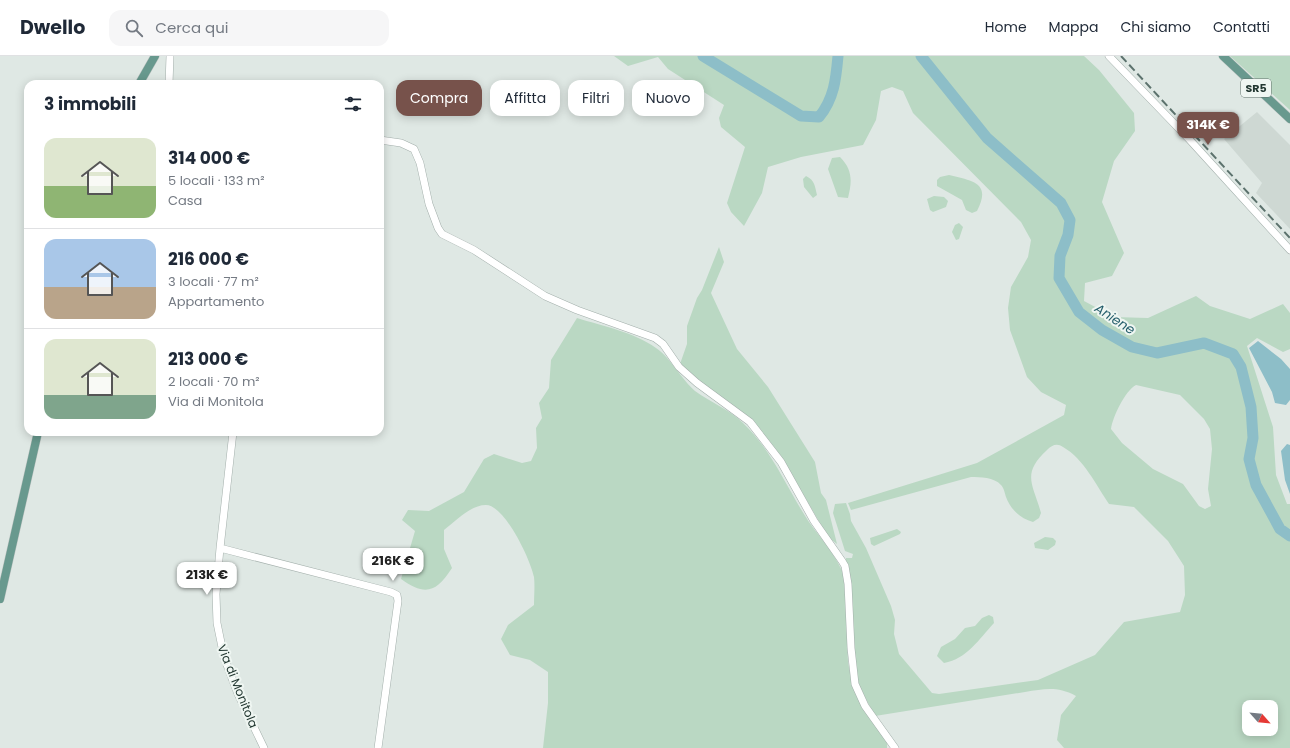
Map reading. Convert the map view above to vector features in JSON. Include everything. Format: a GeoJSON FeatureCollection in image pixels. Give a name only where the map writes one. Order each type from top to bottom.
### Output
{"type":"FeatureCollection","features":[{"type":"Feature","properties":{"kind":"main road"},"geometry":{"type":"LineString","coordinates":[[141,80],[155,56]]}},
{"type":"Feature","properties":{"kind":"main road","name":"SR5"},"geometry":{"type":"LineString","coordinates":[[1223,56],[1290,119]]}},
{"type":"Feature","properties":{"kind":"main road"},"geometry":{"type":"LineString","coordinates":[[0,599],[37,436]]}},
{"type":"Feature","properties":{"kind":"street"},"geometry":{"type":"LineString","coordinates":[[169,80],[170,56]]}},
{"type":"Feature","properties":{"kind":"street"},"geometry":{"type":"LineString","coordinates":[[1109,56],[1188,138],[1290,250]]}},
{"type":"Feature","properties":{"kind":"street"},"geometry":{"type":"LineString","coordinates":[[384,141],[401,143],[414,149],[420,163],[429,204],[438,228],[442,234],[474,250],[545,296],[577,310],[655,338],[664,344],[679,367],[697,383],[750,422],[781,462],[814,521],[845,566],[848,584],[851,648],[856,684],[865,706],[895,748]]}},
{"type":"Feature","properties":{"kind":"street","name":"Via di Monitola"},"geometry":{"type":"LineString","coordinates":[[233,436],[220,548],[216,602],[220,639],[238,694],[264,748]]}},
{"type":"Feature","properties":{"kind":"street"},"geometry":{"type":"LineString","coordinates":[[220,548],[391,592],[397,595],[398,601],[378,748]]}},
{"type":"Feature","properties":{"kind":"shaded area"},"geometry":{"type":"Polygon","coordinates":[[[1257,112],[1290,145],[1290,229],[1256,193],[1262,183],[1224,139],[1257,112]]]}},
{"type":"Feature","properties":{"kind":"green space"},"geometry":{"type":"Polygon","coordinates":[[[614,56],[1084,56],[1099,70],[1134,113],[1135,131],[1114,161],[1102,202],[1124,253],[1112,276],[1085,283],[1084,301],[1114,317],[1148,318],[1196,296],[1210,306],[1250,319],[1283,304],[1290,313],[1290,349],[1283,352],[1257,338],[1247,346],[1273,427],[1276,475],[1287,504],[1290,504],[1290,748],[1064,748],[1057,740],[1061,715],[1076,696],[1063,691],[1051,689],[875,716],[858,684],[846,563],[846,558],[852,558],[853,554],[845,551],[833,513],[835,504],[846,503],[851,521],[866,548],[891,606],[895,620],[894,634],[899,654],[932,693],[939,694],[1038,680],[1095,655],[1124,622],[1180,612],[1185,595],[1184,566],[1168,541],[1134,507],[1109,504],[1083,465],[1070,452],[1059,445],[1053,446],[1047,450],[1034,466],[1031,480],[1041,513],[1039,518],[1033,522],[1020,516],[1013,510],[1008,502],[1003,488],[998,482],[987,478],[978,477],[971,477],[851,510],[848,503],[977,463],[1064,415],[1066,405],[1041,392],[1027,377],[1010,330],[1008,308],[1011,287],[1028,257],[1031,240],[1021,222],[913,113],[903,91],[892,87],[881,91],[876,120],[863,145],[801,157],[768,167],[762,193],[744,226],[731,212],[727,203],[745,147],[721,127],[719,118],[724,105],[704,92],[704,80],[685,80],[668,69],[658,57],[628,66],[614,56]],[[1136,385],[1120,404],[1114,417],[1111,429],[1122,443],[1153,469],[1183,484],[1199,506],[1205,509],[1211,506],[1208,489],[1212,449],[1210,429],[1204,419],[1180,395],[1136,385]]]}},
{"type":"Feature","properties":{"kind":"green space"},"geometry":{"type":"Polygon","coordinates":[[[1230,56],[1290,56],[1290,110],[1230,56]]]}},
{"type":"Feature","properties":{"kind":"green space"},"geometry":{"type":"Polygon","coordinates":[[[840,157],[849,171],[851,181],[848,198],[838,197],[828,169],[832,158],[840,157]]]}},
{"type":"Feature","properties":{"kind":"green space"},"geometry":{"type":"Polygon","coordinates":[[[949,175],[972,181],[981,188],[981,201],[977,211],[972,213],[966,210],[962,200],[937,186],[937,180],[940,177],[949,175]]]}},
{"type":"Feature","properties":{"kind":"green space"},"geometry":{"type":"Polygon","coordinates":[[[806,176],[813,182],[815,187],[817,195],[813,198],[804,187],[803,179],[806,176]]]}},
{"type":"Feature","properties":{"kind":"green space"},"geometry":{"type":"Polygon","coordinates":[[[934,196],[944,197],[948,201],[946,207],[933,212],[930,210],[927,199],[934,196]]]}},
{"type":"Feature","properties":{"kind":"green space"},"geometry":{"type":"Polygon","coordinates":[[[959,223],[963,227],[959,239],[956,240],[952,232],[955,225],[959,223]]]}},
{"type":"Feature","properties":{"kind":"green space"},"geometry":{"type":"Polygon","coordinates":[[[719,247],[724,262],[711,293],[737,349],[768,387],[815,462],[821,493],[826,500],[837,544],[828,537],[795,480],[753,421],[714,394],[680,364],[687,344],[687,326],[697,298],[702,290],[719,247]]]}},
{"type":"Feature","properties":{"kind":"green space"},"geometry":{"type":"Polygon","coordinates":[[[577,318],[628,334],[647,342],[656,348],[666,357],[695,391],[738,418],[771,457],[809,522],[834,555],[842,570],[845,578],[848,662],[853,687],[887,742],[887,748],[543,748],[548,703],[548,672],[530,660],[510,655],[501,639],[508,625],[534,605],[534,577],[523,547],[501,514],[493,507],[486,505],[480,506],[464,514],[444,530],[444,549],[452,568],[441,583],[435,587],[423,590],[401,579],[415,531],[402,520],[408,510],[429,511],[464,492],[484,459],[494,454],[522,463],[531,461],[537,448],[536,428],[542,418],[539,403],[549,388],[551,360],[577,318]]]}},
{"type":"Feature","properties":{"kind":"green space"},"geometry":{"type":"Polygon","coordinates":[[[897,529],[901,532],[900,534],[874,546],[871,544],[870,538],[897,529]]]}},
{"type":"Feature","properties":{"kind":"green space"},"geometry":{"type":"Polygon","coordinates":[[[1045,537],[1053,538],[1056,541],[1055,545],[1048,550],[1035,548],[1034,543],[1045,537]]]}},
{"type":"Feature","properties":{"kind":"green space"},"geometry":{"type":"Polygon","coordinates":[[[989,615],[993,617],[994,623],[978,642],[966,653],[952,661],[944,663],[937,656],[941,647],[955,639],[965,628],[975,626],[982,618],[989,615]]]}},
{"type":"Feature","properties":{"kind":"water"},"geometry":{"type":"Polygon","coordinates":[[[1258,341],[1281,359],[1290,369],[1290,400],[1286,405],[1275,403],[1272,392],[1249,348],[1258,341]]]}},
{"type":"Feature","properties":{"kind":"water"},"geometry":{"type":"Polygon","coordinates":[[[1287,444],[1290,445],[1290,494],[1285,480],[1281,451],[1287,444]]]}},
{"type":"Feature","properties":{"kind":"waterway","name":"Aniene"},"geometry":{"type":"LineString","coordinates":[[703,56],[801,116],[819,117],[831,96],[835,81],[838,56]]}},
{"type":"Feature","properties":{"kind":"waterway","name":"Aniene"},"geometry":{"type":"LineString","coordinates":[[921,56],[987,138],[1061,203],[1070,220],[1068,235],[1060,256],[1059,278],[1079,312],[1102,330],[1132,347],[1157,353],[1204,343],[1233,354],[1241,367],[1251,407],[1253,438],[1249,459],[1256,485],[1280,529],[1290,536]]}},
{"type":"Feature","properties":{"kind":"railway"},"geometry":{"type":"LineString","coordinates":[[1121,56],[1290,238]]}}]}
